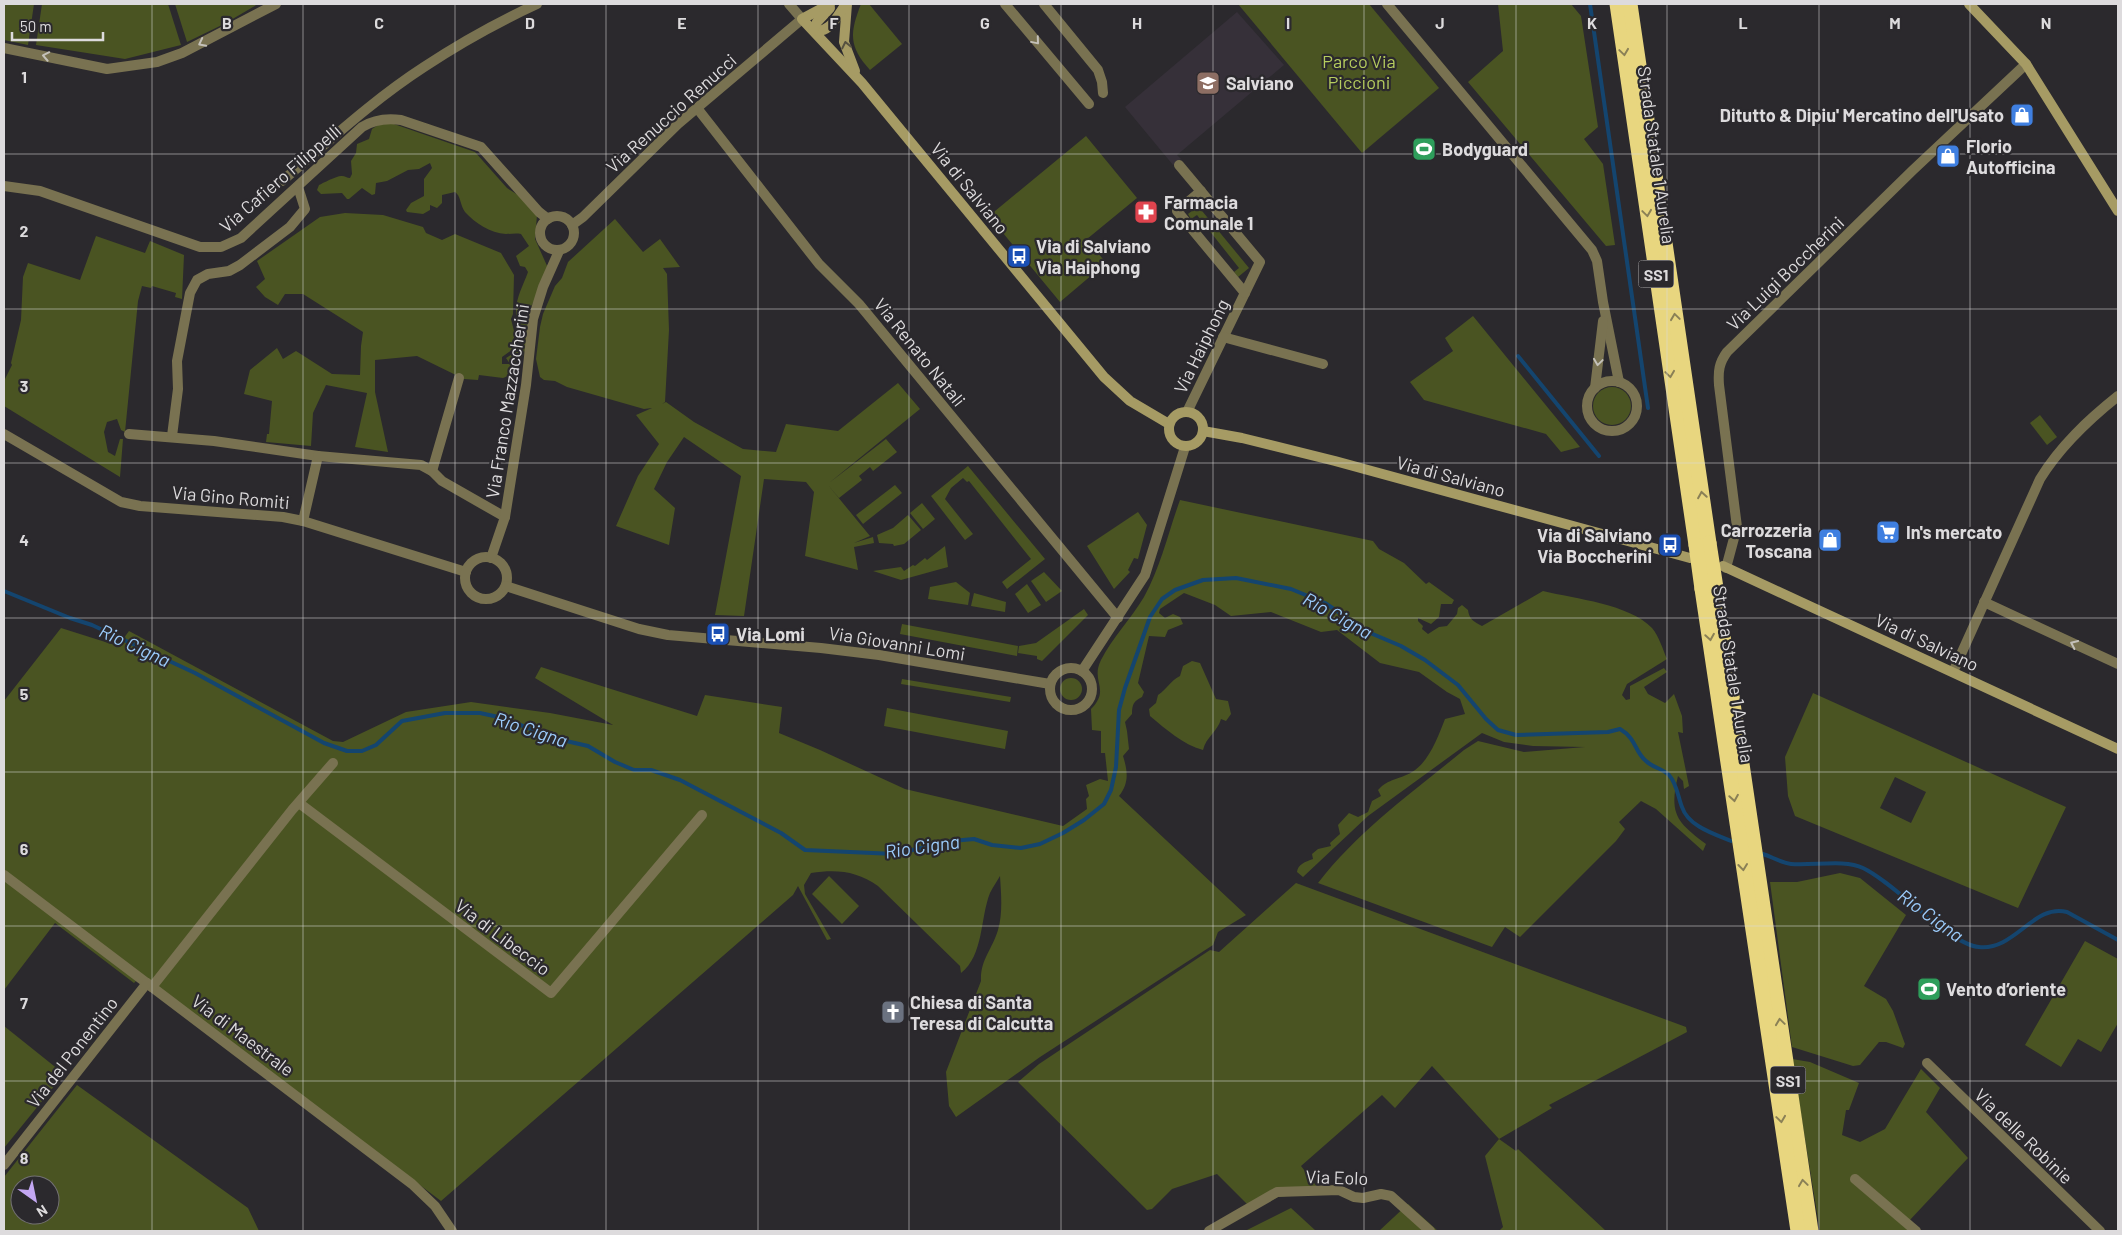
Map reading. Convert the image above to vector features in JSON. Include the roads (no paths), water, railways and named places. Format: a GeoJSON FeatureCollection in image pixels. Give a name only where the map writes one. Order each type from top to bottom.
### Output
{"type":"FeatureCollection","features":[{"type":"Feature","properties":{"kind":"highway","name":"Strada Statale 1 Aurelia"},"geometry":{"type":"LineString","coordinates":[[1617,4],[1698,549],[1709,588],[1760,931],[1811,1231]]}},
{"type":"Feature","properties":{"kind":"highway","name":"Strada Statale 1 Aurelia"},"geometry":{"type":"LineString","coordinates":[[1630,4],[1698,549]]}},
{"type":"Feature","properties":{"kind":"highway","name":"Strada Statale 1 Aurelia"},"geometry":{"type":"LineString","coordinates":[[1760,931],[1798,1231]]}},
{"type":"Feature","properties":{"kind":"street"},"geometry":{"type":"LineString","coordinates":[[4,48],[107,69],[157,62],[182,53],[276,4]]}},
{"type":"Feature","properties":{"kind":"street"},"geometry":{"type":"LineString","coordinates":[[282,181],[371,106],[424,67],[503,20],[537,4]]}},
{"type":"Feature","properties":{"kind":"street"},"geometry":{"type":"LineString","coordinates":[[789,4],[802,19],[830,4]]}},
{"type":"Feature","properties":{"kind":"street"},"geometry":{"type":"LineString","coordinates":[[812,30],[834,4]]}},
{"type":"Feature","properties":{"kind":"street"},"geometry":{"type":"LineString","coordinates":[[794,27],[821,32],[828,29],[847,4]]}},
{"type":"Feature","properties":{"kind":"street"},"geometry":{"type":"LineString","coordinates":[[847,4],[844,42],[862,83]]}},
{"type":"Feature","properties":{"kind":"street"},"geometry":{"type":"LineString","coordinates":[[1007,4],[1089,104]]}},
{"type":"Feature","properties":{"kind":"street"},"geometry":{"type":"LineString","coordinates":[[1044,4],[1098,70],[1103,93]]}},
{"type":"Feature","properties":{"kind":"street"},"geometry":{"type":"LineString","coordinates":[[1386,4],[1592,250],[1597,261],[1619,382]]}},
{"type":"Feature","properties":{"kind":"street"},"geometry":{"type":"LineString","coordinates":[[1969,4],[2026,64],[2118,211]]}},
{"type":"Feature","properties":{"kind":"street","name":"Via Renuccio Renucci"},"geometry":{"type":"LineString","coordinates":[[572,225],[697,108],[802,19]]}},
{"type":"Feature","properties":{"kind":"street","name":"Via di Salviano"},"geometry":{"type":"LineString","coordinates":[[802,19],[862,83],[1104,377],[1130,401],[1169,424]]}},
{"type":"Feature","properties":{"kind":"street","name":"Via Luigi Boccherini"},"geometry":{"type":"LineString","coordinates":[[1724,567],[1737,527],[1719,385],[1718,368],[1721,360],[1732,347],[1913,170],[2026,64]]}},
{"type":"Feature","properties":{"kind":"street","name":"Via Renato Natali"},"geometry":{"type":"LineString","coordinates":[[697,108],[819,264],[859,304],[1118,618]]}},
{"type":"Feature","properties":{"kind":"street","name":"Via Cafiero Filippelli"},"geometry":{"type":"LineString","coordinates":[[4,186],[40,191],[183,242],[209,249],[228,246],[241,238],[367,124],[383,119],[401,120],[481,148],[539,212],[548,219]]}},
{"type":"Feature","properties":{"kind":"street","name":"Via Haiphong"},"geometry":{"type":"LineString","coordinates":[[1180,165],[1260,262],[1187,412]]}},
{"type":"Feature","properties":{"kind":"street"},"geometry":{"type":"LineString","coordinates":[[172,436],[178,389],[178,361],[190,293],[196,280],[208,274],[229,271],[240,265],[298,219],[305,209],[298,187]]}},
{"type":"Feature","properties":{"kind":"street","name":"Via Haiphong"},"geometry":{"type":"LineString","coordinates":[[1201,191],[1177,211],[1245,293]]}},
{"type":"Feature","properties":{"kind":"street"},"geometry":{"type":"LineString","coordinates":[[562,217],[572,225],[573,241],[565,249],[559,251],[548,248],[541,240],[541,228],[548,219],[562,217]]}},
{"type":"Feature","properties":{"kind":"street","name":"Via Franco Mazzaccherini"},"geometry":{"type":"LineString","coordinates":[[491,558],[505,517],[526,385],[533,319],[559,251]]}},
{"type":"Feature","properties":{"kind":"street"},"geometry":{"type":"LineString","coordinates":[[1595,388],[1610,381],[1619,382],[1633,391],[1638,406],[1632,422],[1619,431],[1603,430],[1590,420],[1586,406],[1595,388],[1603,325],[1603,302]]}},
{"type":"Feature","properties":{"kind":"street"},"geometry":{"type":"LineString","coordinates":[[1223,337],[1323,364]]}},
{"type":"Feature","properties":{"kind":"street"},"geometry":{"type":"LineString","coordinates":[[432,471],[459,378]]}},
{"type":"Feature","properties":{"kind":"street"},"geometry":{"type":"LineString","coordinates":[[1953,672],[2040,479],[2049,463],[2067,441],[2118,396]]}},
{"type":"Feature","properties":{"kind":"street"},"geometry":{"type":"LineString","coordinates":[[1187,412],[1192,413],[1199,419],[1203,431],[1196,443],[1179,446],[1169,435],[1169,424],[1176,415],[1187,412]]}},
{"type":"Feature","properties":{"kind":"street","name":"Via di Salviano"},"geometry":{"type":"LineString","coordinates":[[1203,431],[1242,438],[1698,549]]}},
{"type":"Feature","properties":{"kind":"street","name":"Via Gino Romiti"},"geometry":{"type":"LineString","coordinates":[[4,434],[121,502],[140,506],[283,517],[303,521],[466,572]]}},
{"type":"Feature","properties":{"kind":"street"},"geometry":{"type":"LineString","coordinates":[[129,434],[172,436],[318,456],[421,465],[432,471],[442,481],[505,517]]}},
{"type":"Feature","properties":{"kind":"street"},"geometry":{"type":"LineString","coordinates":[[1082,671],[1146,575],[1184,446]]}},
{"type":"Feature","properties":{"kind":"street"},"geometry":{"type":"LineString","coordinates":[[303,521],[318,456]]}},
{"type":"Feature","properties":{"kind":"street"},"geometry":{"type":"LineString","coordinates":[[491,558],[502,564],[506,570],[506,586],[498,595],[491,599],[476,597],[466,586],[466,572],[476,560],[491,558]]}},
{"type":"Feature","properties":{"kind":"street","name":"Via di Salviano"},"geometry":{"type":"LineString","coordinates":[[1724,567],[2118,749]]}},
{"type":"Feature","properties":{"kind":"street","name":"Via Giovanni Lomi"},"geometry":{"type":"LineString","coordinates":[[506,586],[640,629],[668,635],[869,654],[1050,684]]}},
{"type":"Feature","properties":{"kind":"street"},"geometry":{"type":"LineString","coordinates":[[1984,602],[2118,664]]}},
{"type":"Feature","properties":{"kind":"street"},"geometry":{"type":"LineString","coordinates":[[1072,668],[1082,671],[1089,678],[1092,688],[1090,699],[1079,709],[1066,710],[1058,707],[1051,697],[1050,684],[1054,675],[1062,669],[1072,668]]}},
{"type":"Feature","properties":{"kind":"street"},"geometry":{"type":"LineString","coordinates":[[150,985],[333,764]]}},
{"type":"Feature","properties":{"kind":"street","name":"Via di Libeccio"},"geometry":{"type":"LineString","coordinates":[[299,803],[551,993],[702,815]]}},
{"type":"Feature","properties":{"kind":"street","name":"Via di Maestrale"},"geometry":{"type":"LineString","coordinates":[[4,875],[412,1184],[435,1206],[452,1231]]}},
{"type":"Feature","properties":{"kind":"street","name":"Via del Ponentino"},"geometry":{"type":"LineString","coordinates":[[4,1165],[150,985]]}},
{"type":"Feature","properties":{"kind":"street","name":"Via delle Robinie"},"geometry":{"type":"LineString","coordinates":[[1926,1063],[2100,1231]]}},
{"type":"Feature","properties":{"kind":"street"},"geometry":{"type":"LineString","coordinates":[[1855,1179],[1916,1231]]}},
{"type":"Feature","properties":{"kind":"street","name":"Via Eolo"},"geometry":{"type":"LineString","coordinates":[[1209,1231],[1277,1192],[1339,1190],[1354,1197],[1363,1198],[1381,1194],[1391,1196],[1430,1231]]}},
{"type":"Feature","properties":{"kind":"waterway"},"geometry":{"type":"LineString","coordinates":[[1590,4],[1648,408]]}},
{"type":"Feature","properties":{"kind":"waterway"},"geometry":{"type":"LineString","coordinates":[[1518,356],[1599,456]]}},
{"type":"Feature","properties":{"kind":"waterway","name":"Rio Cigna"},"geometry":{"type":"LineString","coordinates":[[4,591],[92,625],[195,673],[324,743],[347,751],[362,751],[376,745],[402,721],[445,713],[480,713],[503,718],[553,738],[588,746],[615,762],[634,770],[651,770],[680,780],[781,833],[805,850],[895,854],[952,841],[974,839],[992,845],[1021,848],[1040,844],[1084,820],[1104,804],[1111,790],[1116,767],[1119,710],[1150,617],[1162,599],[1175,590],[1203,580],[1236,578],[1291,589],[1325,603],[1368,632],[1401,646],[1425,660],[1458,685],[1486,719],[1498,730],[1516,735],[1608,732],[1620,729],[1630,737],[1646,761],[1669,775],[1676,786],[1685,814],[1702,829],[1731,841]]}},
{"type":"Feature","properties":{"kind":"waterway","name":"Rio Cigna"},"geometry":{"type":"LineString","coordinates":[[1763,854],[1791,864],[1838,863],[1856,865],[1863,868],[1891,886],[1953,936],[1967,944],[1979,947],[1992,946],[2003,942],[2044,914],[2055,911],[2067,912],[2118,940]]}},
{"type":"Feature","properties":{"kind":"place","name":"Salviano"},"geometry":{"type":"Point","coordinates":[1208,83]}},
{"type":"Feature","properties":{"kind":"place","name":"Ditutto & Dipiu' Mercatino dell'Usato"},"geometry":{"type":"Point","coordinates":[2022,115]}},
{"type":"Feature","properties":{"kind":"place","name":"Bodyguard"},"geometry":{"type":"Point","coordinates":[1424,149]}},
{"type":"Feature","properties":{"kind":"place","name":"Florio Autofficina"},"geometry":{"type":"Point","coordinates":[1948,156]}},
{"type":"Feature","properties":{"kind":"place","name":"Farmacia Comunale 1"},"geometry":{"type":"Point","coordinates":[1146,212]}},
{"type":"Feature","properties":{"kind":"place","name":"Via di Salviano Via Haiphong"},"geometry":{"type":"Point","coordinates":[1019,256]}},
{"type":"Feature","properties":{"kind":"place","name":"In's mercato"},"geometry":{"type":"Point","coordinates":[1888,532]}},
{"type":"Feature","properties":{"kind":"place","name":"Carrozzeria Toscana"},"geometry":{"type":"Point","coordinates":[1830,540]}},
{"type":"Feature","properties":{"kind":"place","name":"Via di Salviano Via Boccherini"},"geometry":{"type":"Point","coordinates":[1670,545]}},
{"type":"Feature","properties":{"kind":"place","name":"Via Lomi"},"geometry":{"type":"Point","coordinates":[718,634]}},
{"type":"Feature","properties":{"kind":"place","name":"Vento d’oriente"},"geometry":{"type":"Point","coordinates":[1929,989]}},
{"type":"Feature","properties":{"kind":"place","name":"Chiesa di Santa Teresa di Calcutta"},"geometry":{"type":"Point","coordinates":[893,1012]}},
{"type":"Feature","properties":{"kind":"park label","name":"Parco Via Piccioni"},"geometry":{"type":"Point","coordinates":[1359,71]}}]}
